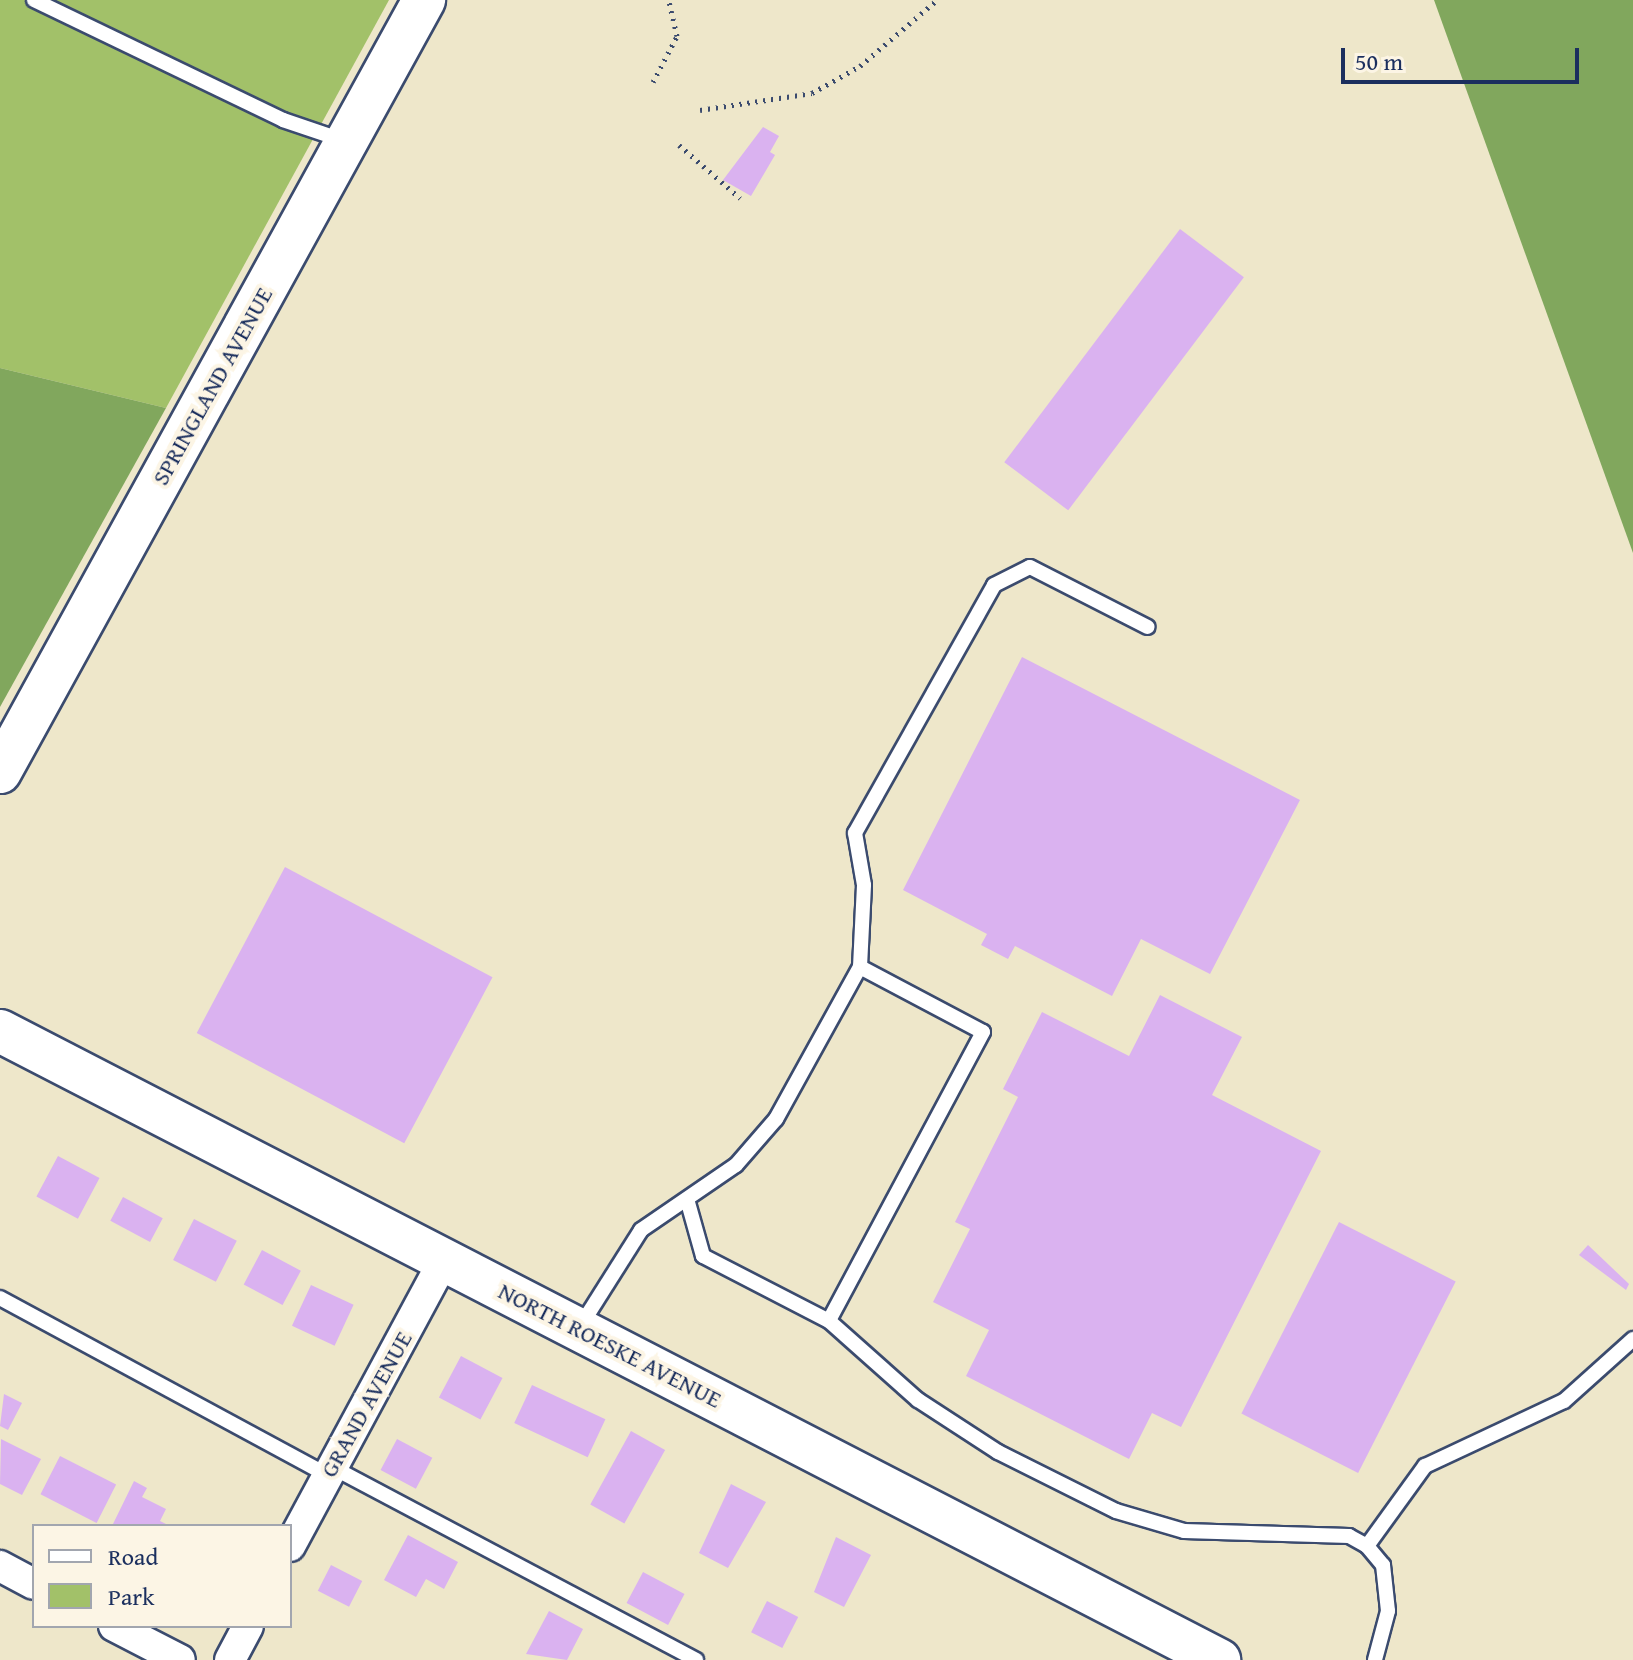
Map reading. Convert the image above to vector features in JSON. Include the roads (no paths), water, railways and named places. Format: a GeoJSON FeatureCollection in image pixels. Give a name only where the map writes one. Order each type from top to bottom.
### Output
{"type":"FeatureCollection","features":[{"type":"Feature","properties":{"kind":"street","name":"SPRINGLAND AVENUE"},"geometry":{"type":"LineString","coordinates":[[0,772],[424,0]]}},
{"type":"Feature","properties":{"kind":"street","name":"NORTH ROESKE AVENUE"},"geometry":{"type":"LineString","coordinates":[[0,1031],[1219,1660]]}},
{"type":"Feature","properties":{"kind":"street","name":"GRAND AVENUE"},"geometry":{"type":"LineString","coordinates":[[292,1542],[443,1262]]}},
{"type":"Feature","properties":{"kind":"street"},"geometry":{"type":"LineString","coordinates":[[0,1566],[32,1583]]}},
{"type":"Feature","properties":{"kind":"street"},"geometry":{"type":"LineString","coordinates":[[118,1628],[180,1660]]}},
{"type":"Feature","properties":{"kind":"street"},"geometry":{"type":"LineString","coordinates":[[230,1660],[247,1628]]}},
{"type":"Feature","properties":{"kind":"lane"},"geometry":{"type":"LineString","coordinates":[[34,0],[283,120],[346,142]]}},
{"type":"Feature","properties":{"kind":"lane"},"geometry":{"type":"LineString","coordinates":[[579,1328],[641,1230],[736,1165],[776,1119],[860,967],[864,885],[855,833],[994,585],[1030,567],[1148,627]]}},
{"type":"Feature","properties":{"kind":"lane"},"geometry":{"type":"LineString","coordinates":[[829,1321],[983,1032],[860,967]]}},
{"type":"Feature","properties":{"kind":"lane"},"geometry":{"type":"LineString","coordinates":[[687,1199],[703,1256],[829,1321],[918,1400],[998,1452],[1116,1511],[1184,1531],[1349,1536],[1367,1546],[1383,1565],[1388,1611],[1375,1660]]}},
{"type":"Feature","properties":{"kind":"lane"},"geometry":{"type":"LineString","coordinates":[[0,1298],[696,1660]]}},
{"type":"Feature","properties":{"kind":"lane"},"geometry":{"type":"LineString","coordinates":[[1367,1546],[1425,1466],[1564,1401],[1633,1339]]}}]}
